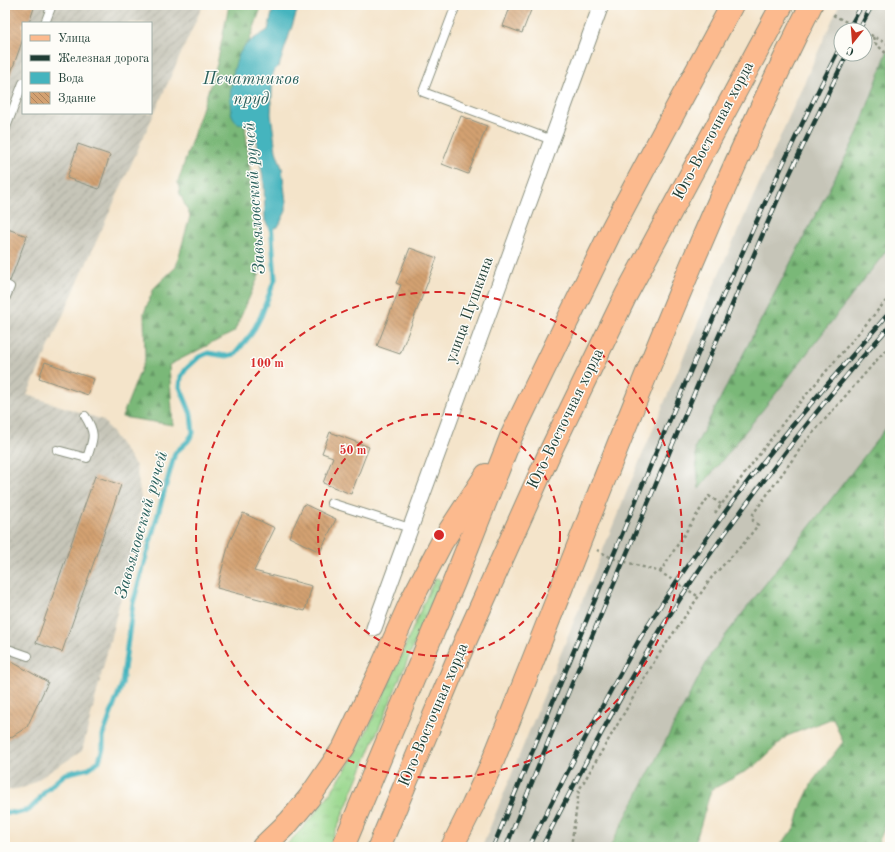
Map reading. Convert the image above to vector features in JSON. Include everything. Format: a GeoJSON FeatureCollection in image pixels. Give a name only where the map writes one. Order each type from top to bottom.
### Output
{"type":"FeatureCollection","features":[{"type":"Feature","properties":{"kind":"main road","name":"Юго-Восточная хорда"},"geometry":{"type":"LineString","coordinates":[[343,847],[454,582],[511,437],[612,229],[732,5]]}},
{"type":"Feature","properties":{"kind":"main road","name":"Юго-Восточная хорда"},"geometry":{"type":"LineString","coordinates":[[379,847],[464,644],[550,452],[626,295],[782,5]]}},
{"type":"Feature","properties":{"kind":"main road"},"geometry":{"type":"LineString","coordinates":[[452,847],[492,763],[615,450],[689,270],[757,116],[811,5]]}},
{"type":"Feature","properties":{"kind":"main road"},"geometry":{"type":"LineString","coordinates":[[263,847],[309,798],[344,747],[411,601],[442,542],[511,437]]}},
{"type":"Feature","properties":{"kind":"street","name":"улица Пушкина"},"geometry":{"type":"LineString","coordinates":[[374,628],[601,5]]}},
{"type":"Feature","properties":{"kind":"lane"},"geometry":{"type":"LineString","coordinates":[[45,22],[52,5]]}},
{"type":"Feature","properties":{"kind":"lane"},"geometry":{"type":"LineString","coordinates":[[456,5],[423,92],[552,140]]}},
{"type":"Feature","properties":{"kind":"lane"},"geometry":{"type":"LineString","coordinates":[[5,130],[22,85]]}},
{"type":"Feature","properties":{"kind":"lane"},"geometry":{"type":"LineString","coordinates":[[5,284],[10,287],[5,299]]}},
{"type":"Feature","properties":{"kind":"lane"},"geometry":{"type":"LineString","coordinates":[[57,450],[87,458],[94,436],[92,426],[85,416]]}},
{"type":"Feature","properties":{"kind":"lane"},"geometry":{"type":"LineString","coordinates":[[330,503],[410,528]]}},
{"type":"Feature","properties":{"kind":"lane"},"geometry":{"type":"LineString","coordinates":[[5,648],[28,656]]}},
{"type":"Feature","properties":{"kind":"path"},"geometry":{"type":"LineString","coordinates":[[833,15],[847,22]]}},
{"type":"Feature","properties":{"kind":"path"},"geometry":{"type":"LineString","coordinates":[[873,37],[890,45]]}},
{"type":"Feature","properties":{"kind":"path"},"geometry":{"type":"LineString","coordinates":[[873,39],[875,43],[890,57]]}},
{"type":"Feature","properties":{"kind":"path"},"geometry":{"type":"LineString","coordinates":[[715,513],[789,415],[890,296]]}},
{"type":"Feature","properties":{"kind":"path"},"geometry":{"type":"LineString","coordinates":[[571,847],[579,790],[657,657],[712,577],[744,543],[758,525],[753,521],[753,514],[806,442],[890,346]]}},
{"type":"Feature","properties":{"kind":"path"},"geometry":{"type":"LineString","coordinates":[[660,572],[709,496],[721,504]]}},
{"type":"Feature","properties":{"kind":"path"},"geometry":{"type":"LineString","coordinates":[[595,549],[612,558],[660,572],[699,597]]}},
{"type":"Feature","properties":{"kind":"shaded area"},"geometry":{"type":"Polygon","coordinates":[[[5,5],[203,5],[27,395],[103,420],[136,466],[142,504],[122,593],[82,751],[26,787],[5,791],[5,5]]]}},
{"type":"Feature","properties":{"kind":"shaded area"},"geometry":{"type":"Polygon","coordinates":[[[839,5],[890,5],[890,44],[751,423],[890,246],[890,423],[711,654],[609,847],[482,847],[629,486],[720,271],[839,5]]]}},
{"type":"Feature","properties":{"kind":"green space"},"geometry":{"type":"Polygon","coordinates":[[[229,5],[259,5],[260,11],[239,70],[261,271],[234,332],[169,365],[173,425],[122,417],[145,359],[144,313],[154,288],[176,267],[190,216],[180,194],[178,182],[217,64],[229,5]]]}},
{"type":"Feature","properties":{"kind":"green space"},"geometry":{"type":"Polygon","coordinates":[[[890,44],[890,246],[777,392],[699,489],[695,447],[857,135],[890,44]]]}},
{"type":"Feature","properties":{"kind":"green space"},"geometry":{"type":"Polygon","coordinates":[[[890,423],[890,816],[876,847],[778,847],[795,828],[802,804],[813,781],[843,742],[833,718],[787,736],[755,766],[711,790],[694,847],[610,847],[711,654],[890,423]]]}},
{"type":"Feature","properties":{"kind":"green space"},"geometry":{"type":"Polygon","coordinates":[[[438,578],[440,583],[329,847],[284,847],[310,820],[332,790],[352,758],[386,690],[431,587],[435,579],[438,578]]]}},
{"type":"Feature","properties":{"kind":"water","name":"Печатников пруд"},"geometry":{"type":"Polygon","coordinates":[[[274,5],[299,5],[279,66],[273,72],[271,114],[276,151],[282,168],[286,211],[278,227],[270,229],[265,221],[264,183],[254,127],[237,123],[232,115],[230,101],[233,73],[238,57],[246,44],[268,30],[274,5]]]}},
{"type":"Feature","properties":{"kind":"building"},"geometry":{"type":"Polygon","coordinates":[[[5,5],[35,5],[29,22],[22,22],[22,42],[7,84],[5,84],[5,5]]]}},
{"type":"Feature","properties":{"kind":"building"},"geometry":{"type":"Polygon","coordinates":[[[511,5],[533,5],[522,33],[503,26],[511,5]]]}},
{"type":"Feature","properties":{"kind":"building"},"geometry":{"type":"Polygon","coordinates":[[[461,116],[487,126],[468,174],[442,164],[461,116]]]}},
{"type":"Feature","properties":{"kind":"building"},"geometry":{"type":"Polygon","coordinates":[[[78,144],[110,155],[99,189],[67,178],[78,144]]]}},
{"type":"Feature","properties":{"kind":"building"},"geometry":{"type":"Polygon","coordinates":[[[5,228],[27,236],[10,281],[5,279],[5,228]]]}},
{"type":"Feature","properties":{"kind":"building"},"geometry":{"type":"Polygon","coordinates":[[[410,248],[437,258],[400,354],[377,346],[401,285],[396,283],[410,248]]]}},
{"type":"Feature","properties":{"kind":"building"},"geometry":{"type":"Polygon","coordinates":[[[45,362],[94,379],[88,395],[39,378],[45,362]]]}},
{"type":"Feature","properties":{"kind":"building"},"geometry":{"type":"Polygon","coordinates":[[[330,432],[369,447],[351,494],[323,483],[333,457],[322,453],[330,432]]]}},
{"type":"Feature","properties":{"kind":"building"},"geometry":{"type":"Polygon","coordinates":[[[95,476],[121,485],[62,652],[36,643],[95,476]]]}},
{"type":"Feature","properties":{"kind":"building"},"geometry":{"type":"Polygon","coordinates":[[[304,504],[336,519],[320,552],[289,537],[304,504]]]}},
{"type":"Feature","properties":{"kind":"building"},"geometry":{"type":"Polygon","coordinates":[[[243,513],[275,528],[254,571],[312,586],[305,611],[217,588],[229,543],[243,513]]]}},
{"type":"Feature","properties":{"kind":"building"},"geometry":{"type":"Polygon","coordinates":[[[5,658],[48,682],[27,727],[5,741],[5,658]]]}},
{"type":"Feature","properties":{"kind":"waterway","name":"Завьяловский ручей"},"geometry":{"type":"LineString","coordinates":[[5,812],[17,813],[29,810],[45,791],[65,774],[89,768],[99,761],[103,748],[103,735],[122,684],[133,603],[175,453],[188,441],[193,433],[191,414],[180,387],[181,377],[186,369],[199,357],[208,353],[226,356],[235,354],[252,333],[261,316],[275,279],[271,222]]}},
{"type":"Feature","properties":{"kind":"railway"},"geometry":{"type":"LineString","coordinates":[[852,22],[862,5]]}},
{"type":"Feature","properties":{"kind":"railway"},"geometry":{"type":"LineString","coordinates":[[863,22],[872,5]]}},
{"type":"Feature","properties":{"kind":"railway"},"geometry":{"type":"LineString","coordinates":[[493,847],[547,714],[711,323],[787,155],[833,61]]}},
{"type":"Feature","properties":{"kind":"railway"},"geometry":{"type":"LineString","coordinates":[[506,847],[563,705],[701,377],[781,192],[843,62]]}},
{"type":"Feature","properties":{"kind":"railway"},"geometry":{"type":"LineString","coordinates":[[529,847],[582,743],[639,640],[678,579],[699,548],[761,465],[803,413],[890,312]]}},
{"type":"Feature","properties":{"kind":"railway"},"geometry":{"type":"LineString","coordinates":[[542,847],[637,669],[694,577],[740,512],[800,433],[874,343],[890,326]]}}]}
